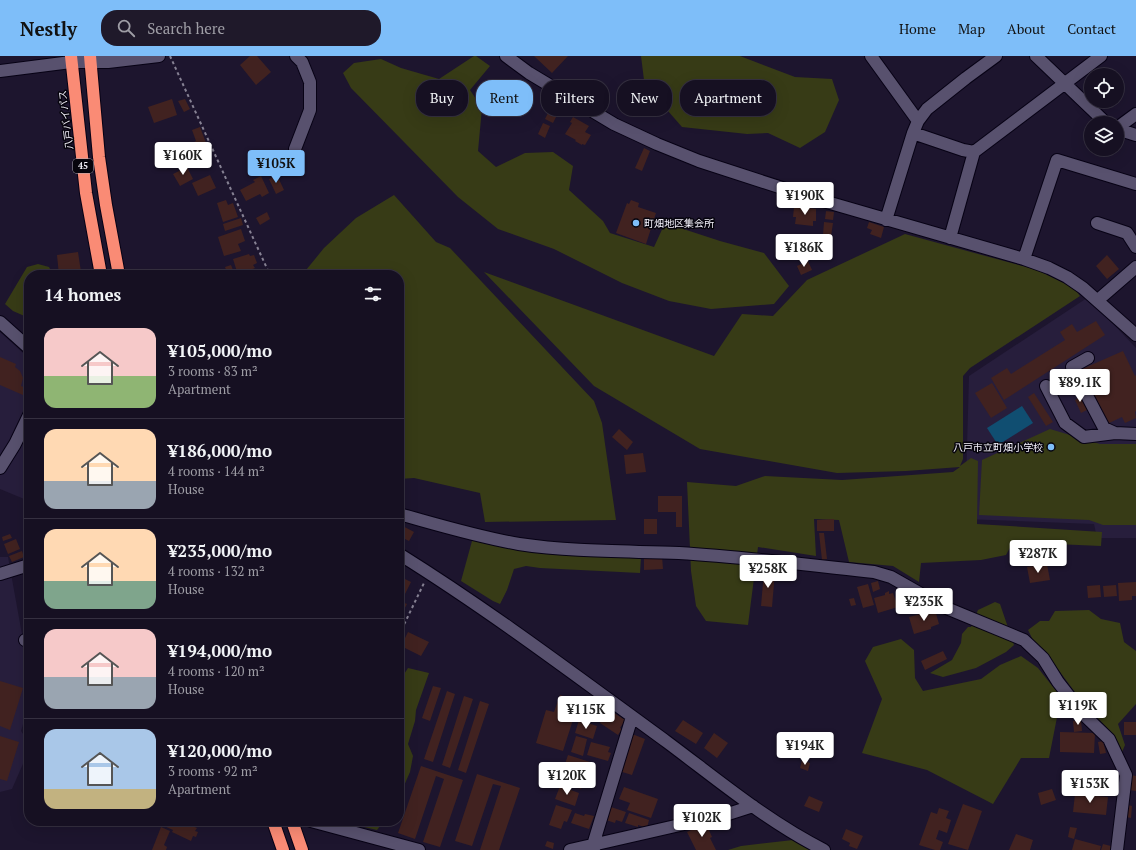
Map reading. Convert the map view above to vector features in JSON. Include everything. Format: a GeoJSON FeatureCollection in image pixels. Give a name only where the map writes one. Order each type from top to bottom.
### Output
{"type":"FeatureCollection","features":[{"type":"Feature","properties":{"kind":"highway","name":"八戸バイパス"},"geometry":{"type":"LineString","coordinates":[[71,59],[86,193],[100,270]]}},
{"type":"Feature","properties":{"kind":"highway","name":"45"},"geometry":{"type":"LineString","coordinates":[[90,59],[106,206],[118,270]]}},
{"type":"Feature","properties":{"kind":"highway"},"geometry":{"type":"LineString","coordinates":[[275,826],[283,850]]}},
{"type":"Feature","properties":{"kind":"highway"},"geometry":{"type":"LineString","coordinates":[[294,826],[302,850]]}},
{"type":"Feature","properties":{"kind":"street"},"geometry":{"type":"LineString","coordinates":[[0,71],[71,59],[159,56]]}},
{"type":"Feature","properties":{"kind":"street"},"geometry":{"type":"LineString","coordinates":[[295,148],[310,110],[310,82],[302,62],[296,56]]}},
{"type":"Feature","properties":{"kind":"street"},"geometry":{"type":"LineString","coordinates":[[506,56],[529,72],[614,124],[699,161],[886,220],[1049,268],[1067,277],[1083,288],[1136,335]]}},
{"type":"Feature","properties":{"kind":"street"},"geometry":{"type":"LineString","coordinates":[[886,220],[918,121],[927,109],[996,56]]}},
{"type":"Feature","properties":{"kind":"street"},"geometry":{"type":"LineString","coordinates":[[1036,56],[1099,116]]}},
{"type":"Feature","properties":{"kind":"street"},"geometry":{"type":"LineString","coordinates":[[950,238],[974,152],[1101,56]]}},
{"type":"Feature","properties":{"kind":"street"},"geometry":{"type":"LineString","coordinates":[[878,58],[918,121]]}},
{"type":"Feature","properties":{"kind":"street"},"geometry":{"type":"LineString","coordinates":[[1124,123],[1136,114]]}},
{"type":"Feature","properties":{"kind":"street"},"geometry":{"type":"LineString","coordinates":[[1124,131],[1136,135]]}},
{"type":"Feature","properties":{"kind":"street"},"geometry":{"type":"LineString","coordinates":[[913,133],[962,150],[974,152]]}},
{"type":"Feature","properties":{"kind":"street"},"geometry":{"type":"LineString","coordinates":[[1024,260],[1057,160],[1136,184]]}},
{"type":"Feature","properties":{"kind":"street"},"geometry":{"type":"LineString","coordinates":[[1097,224],[1127,233],[1136,247]]}},
{"type":"Feature","properties":{"kind":"street"},"geometry":{"type":"LineString","coordinates":[[1098,300],[1136,267]]}},
{"type":"Feature","properties":{"kind":"street"},"geometry":{"type":"LineString","coordinates":[[0,322],[24,344]]}},
{"type":"Feature","properties":{"kind":"street"},"geometry":{"type":"LineString","coordinates":[[1088,358],[1072,367],[1104,428],[1115,433]]}},
{"type":"Feature","properties":{"kind":"street"},"geometry":{"type":"LineString","coordinates":[[1046,386],[1066,423],[1084,437],[1115,433],[1136,434]]}},
{"type":"Feature","properties":{"kind":"street"},"geometry":{"type":"LineString","coordinates":[[0,468],[15,444],[24,425]]}},
{"type":"Feature","properties":{"kind":"street"},"geometry":{"type":"LineString","coordinates":[[404,515],[519,544],[584,551],[679,554],[760,559],[874,572],[891,577],[944,607],[1024,640],[1043,658],[1058,682],[1083,714],[1109,739],[1126,775],[1117,850]]}},
{"type":"Feature","properties":{"kind":"street"},"geometry":{"type":"LineString","coordinates":[[404,557],[516,631],[753,806],[800,838],[824,850]]}},
{"type":"Feature","properties":{"kind":"street"},"geometry":{"type":"LineString","coordinates":[[0,574],[24,567]]}},
{"type":"Feature","properties":{"kind":"street"},"geometry":{"type":"LineString","coordinates":[[594,847],[632,717]]}},
{"type":"Feature","properties":{"kind":"street"},"geometry":{"type":"LineString","coordinates":[[570,850],[594,847],[728,814],[753,806]]}},
{"type":"Feature","properties":{"kind":"street"},"geometry":{"type":"LineString","coordinates":[[330,826],[419,850]]}},
{"type":"Feature","properties":{"kind":"path"},"geometry":{"type":"LineString","coordinates":[[170,56],[268,270]]}},
{"type":"Feature","properties":{"kind":"path"},"geometry":{"type":"LineString","coordinates":[[404,625],[429,573]]}},
{"type":"Feature","properties":{"kind":"shaded area","name":"八戸市立町畑小学校"},"geometry":{"type":"Polygon","coordinates":[[[1087,298],[1136,348],[1136,538],[1097,538],[1094,524],[965,519],[969,376],[1087,298]]]}},
{"type":"Feature","properties":{"kind":"shaded area"},"geometry":{"type":"Polygon","coordinates":[[[0,332],[24,354],[24,499],[0,489],[0,332]]]}},
{"type":"Feature","properties":{"kind":"shaded area"},"geometry":{"type":"Polygon","coordinates":[[[0,557],[8,557],[24,645],[24,721],[21,731],[24,736],[24,761],[12,789],[0,792],[0,557]]]}},
{"type":"Feature","properties":{"kind":"green space"},"geometry":{"type":"Polygon","coordinates":[[[474,56],[490,66],[478,80],[476,80],[476,83],[470,90],[476,99],[476,116],[481,116],[478,151],[496,167],[525,153],[553,152],[573,166],[569,190],[603,221],[610,233],[654,247],[665,223],[720,241],[764,253],[789,286],[774,304],[711,309],[669,301],[622,283],[554,249],[498,229],[458,197],[351,88],[343,73],[354,63],[381,59],[401,68],[439,79],[474,56]]]}},
{"type":"Feature","properties":{"kind":"green space"},"geometry":{"type":"Polygon","coordinates":[[[641,56],[740,56],[795,77],[832,79],[839,100],[825,132],[800,148],[768,133],[747,134],[682,127],[672,116],[672,80],[644,80],[641,56]]]}},
{"type":"Feature","properties":{"kind":"green space"},"geometry":{"type":"Polygon","coordinates":[[[394,195],[436,242],[450,248],[594,401],[602,423],[616,520],[485,522],[480,493],[414,478],[404,479],[404,270],[306,270],[324,248],[356,218],[394,195]]]}},
{"type":"Feature","properties":{"kind":"green space"},"geometry":{"type":"Polygon","coordinates":[[[905,234],[1037,270],[1074,288],[1080,296],[970,368],[963,376],[963,459],[960,466],[971,458],[978,461],[977,524],[1102,532],[1101,546],[1013,542],[1006,555],[981,560],[921,563],[919,582],[893,566],[849,562],[839,520],[814,519],[816,556],[758,547],[748,625],[706,621],[696,606],[691,571],[687,482],[736,486],[765,476],[842,480],[953,472],[960,467],[906,471],[837,473],[700,449],[594,386],[484,272],[714,356],[742,314],[773,316],[807,280],[905,234]]]}},
{"type":"Feature","properties":{"kind":"green space"},"geometry":{"type":"Polygon","coordinates":[[[38,264],[49,267],[50,270],[25,270],[27,267],[38,264]]]}},
{"type":"Feature","properties":{"kind":"green space"},"geometry":{"type":"Polygon","coordinates":[[[24,272],[24,316],[13,311],[5,304],[24,272]]]}},
{"type":"Feature","properties":{"kind":"green space"},"geometry":{"type":"Polygon","coordinates":[[[1050,429],[1100,444],[1136,444],[1136,525],[1103,525],[1089,520],[979,515],[982,460],[1050,429]]]}},
{"type":"Feature","properties":{"kind":"green space"},"geometry":{"type":"Polygon","coordinates":[[[476,539],[641,557],[640,573],[526,566],[514,569],[507,590],[500,604],[461,581],[472,541],[476,539]]]}},
{"type":"Feature","properties":{"kind":"green space"},"geometry":{"type":"Polygon","coordinates":[[[995,602],[1000,604],[1014,645],[1006,652],[976,668],[943,677],[930,673],[952,660],[961,643],[962,634],[968,627],[971,627],[978,610],[995,602]]]}},
{"type":"Feature","properties":{"kind":"green space"},"geometry":{"type":"Polygon","coordinates":[[[1089,610],[1101,619],[1120,623],[1124,642],[1136,651],[1136,704],[1118,724],[1125,745],[1122,752],[1110,731],[1080,699],[1049,657],[1034,642],[1028,630],[1040,621],[1049,621],[1055,611],[1089,610]]]}},
{"type":"Feature","properties":{"kind":"green space"},"geometry":{"type":"Polygon","coordinates":[[[901,639],[914,650],[915,678],[923,691],[981,679],[1000,665],[1021,656],[1038,668],[1061,697],[1049,758],[1021,758],[993,804],[927,770],[862,753],[882,699],[865,661],[873,647],[901,639]]]}},
{"type":"Feature","properties":{"kind":"green space"},"geometry":{"type":"Polygon","coordinates":[[[408,668],[429,673],[416,710],[415,721],[408,744],[413,756],[410,772],[404,786],[404,674],[408,668]]]}},
{"type":"Feature","properties":{"kind":"green space"},"geometry":{"type":"Polygon","coordinates":[[[360,826],[380,826],[377,830],[360,826]]]}},
{"type":"Feature","properties":{"kind":"green space"},"geometry":{"type":"Polygon","coordinates":[[[793,840],[811,850],[728,850],[741,846],[793,840]]]}},
{"type":"Feature","properties":{"kind":"water"},"geometry":{"type":"Polygon","coordinates":[[[1022,406],[1033,423],[998,445],[987,428],[1022,406]]]}},
{"type":"Feature","properties":{"kind":"building"},"geometry":{"type":"Polygon","coordinates":[[[250,56],[257,56],[271,72],[256,85],[240,65],[250,56]]]}},
{"type":"Feature","properties":{"kind":"building"},"geometry":{"type":"Polygon","coordinates":[[[534,56],[568,56],[552,73],[534,56]]]}},
{"type":"Feature","properties":{"kind":"building"},"geometry":{"type":"Polygon","coordinates":[[[172,99],[177,115],[154,123],[148,107],[172,99]]]}},
{"type":"Feature","properties":{"kind":"building"},"geometry":{"type":"Polygon","coordinates":[[[185,99],[190,109],[184,112],[178,101],[185,99]]]}},
{"type":"Feature","properties":{"kind":"building"},"geometry":{"type":"Polygon","coordinates":[[[546,116],[556,116],[553,123],[545,119],[546,116]]]}},
{"type":"Feature","properties":{"kind":"building"},"geometry":{"type":"Polygon","coordinates":[[[573,117],[589,126],[585,132],[591,135],[585,145],[582,145],[565,134],[572,123],[570,122],[573,117]]]}},
{"type":"Feature","properties":{"kind":"building"},"geometry":{"type":"Polygon","coordinates":[[[543,123],[550,126],[545,138],[538,134],[543,123]]]}},
{"type":"Feature","properties":{"kind":"building"},"geometry":{"type":"Polygon","coordinates":[[[200,127],[211,156],[199,160],[192,143],[196,141],[192,130],[200,127]]]}},
{"type":"Feature","properties":{"kind":"building"},"geometry":{"type":"Polygon","coordinates":[[[644,148],[650,151],[642,171],[635,168],[644,148]]]}},
{"type":"Feature","properties":{"kind":"building"},"geometry":{"type":"Polygon","coordinates":[[[187,167],[193,179],[180,186],[173,174],[187,167]]]}},
{"type":"Feature","properties":{"kind":"building"},"geometry":{"type":"Polygon","coordinates":[[[210,175],[216,188],[198,196],[192,183],[210,175]]]}},
{"type":"Feature","properties":{"kind":"building"},"geometry":{"type":"Polygon","coordinates":[[[277,175],[284,190],[276,194],[269,179],[277,175]]]}},
{"type":"Feature","properties":{"kind":"building"},"geometry":{"type":"Polygon","coordinates":[[[261,176],[269,193],[262,197],[260,194],[246,201],[240,190],[255,182],[253,180],[261,176]]]}},
{"type":"Feature","properties":{"kind":"building"},"geometry":{"type":"Polygon","coordinates":[[[226,200],[228,205],[233,203],[238,217],[223,222],[217,203],[226,200]]]}},
{"type":"Feature","properties":{"kind":"building","name":"町畑地区集会所"},"geometry":{"type":"Polygon","coordinates":[[[631,200],[639,203],[638,207],[656,213],[646,244],[616,233],[627,203],[629,204],[631,200]]]}},
{"type":"Feature","properties":{"kind":"building"},"geometry":{"type":"Polygon","coordinates":[[[794,207],[816,209],[816,221],[813,221],[813,226],[795,224],[796,217],[793,217],[794,207]]]}},
{"type":"Feature","properties":{"kind":"building"},"geometry":{"type":"Polygon","coordinates":[[[826,211],[834,212],[833,220],[825,219],[826,211]]]}},
{"type":"Feature","properties":{"kind":"building"},"geometry":{"type":"Polygon","coordinates":[[[267,212],[270,219],[260,225],[256,218],[267,212]]]}},
{"type":"Feature","properties":{"kind":"building"},"geometry":{"type":"Polygon","coordinates":[[[241,218],[243,225],[225,231],[223,224],[241,218]]]}},
{"type":"Feature","properties":{"kind":"building"},"geometry":{"type":"Polygon","coordinates":[[[824,222],[833,223],[831,236],[823,235],[824,222]]]}},
{"type":"Feature","properties":{"kind":"building"},"geometry":{"type":"Polygon","coordinates":[[[869,222],[884,227],[881,238],[870,234],[872,230],[867,228],[869,222]]]}},
{"type":"Feature","properties":{"kind":"building"},"geometry":{"type":"Polygon","coordinates":[[[241,229],[245,241],[238,244],[241,251],[224,256],[218,237],[241,229]]]}},
{"type":"Feature","properties":{"kind":"building"},"geometry":{"type":"Polygon","coordinates":[[[78,252],[81,270],[58,270],[57,255],[78,252]]]}},
{"type":"Feature","properties":{"kind":"building"},"geometry":{"type":"Polygon","coordinates":[[[249,254],[250,256],[254,255],[257,263],[253,265],[255,268],[250,270],[236,270],[233,259],[249,254]]]}},
{"type":"Feature","properties":{"kind":"building"},"geometry":{"type":"Polygon","coordinates":[[[1107,255],[1119,269],[1107,279],[1096,266],[1107,255]]]}},
{"type":"Feature","properties":{"kind":"building"},"geometry":{"type":"Polygon","coordinates":[[[808,261],[812,270],[801,275],[797,266],[808,261]]]}},
{"type":"Feature","properties":{"kind":"building"},"geometry":{"type":"Polygon","coordinates":[[[231,265],[233,270],[226,270],[225,267],[231,265]]]}},
{"type":"Feature","properties":{"kind":"building"},"geometry":{"type":"Polygon","coordinates":[[[1096,321],[1105,335],[1004,400],[991,378],[1007,368],[1011,374],[1065,340],[1060,332],[1072,324],[1077,332],[1096,321]]]}},
{"type":"Feature","properties":{"kind":"building"},"geometry":{"type":"Polygon","coordinates":[[[1123,351],[1135,376],[1136,375],[1136,418],[1125,423],[1122,417],[1107,424],[1082,369],[1123,351]]]}},
{"type":"Feature","properties":{"kind":"building"},"geometry":{"type":"Polygon","coordinates":[[[0,357],[16,364],[15,367],[20,371],[23,378],[21,386],[24,387],[24,393],[23,395],[0,385],[0,357]]]}},
{"type":"Feature","properties":{"kind":"building"},"geometry":{"type":"Polygon","coordinates":[[[992,383],[1007,408],[991,418],[975,393],[992,383]]]}},
{"type":"Feature","properties":{"kind":"building"},"geometry":{"type":"Polygon","coordinates":[[[1078,391],[1087,410],[1081,413],[1075,400],[1078,398],[1075,392],[1078,391]]]}},
{"type":"Feature","properties":{"kind":"building"},"geometry":{"type":"Polygon","coordinates":[[[1034,393],[1053,422],[1046,426],[1028,397],[1034,393]]]}},
{"type":"Feature","properties":{"kind":"building"},"geometry":{"type":"Polygon","coordinates":[[[619,429],[633,442],[627,450],[612,437],[619,429]]]}},
{"type":"Feature","properties":{"kind":"building"},"geometry":{"type":"Polygon","coordinates":[[[643,453],[646,472],[626,474],[624,455],[643,453]]]}},
{"type":"Feature","properties":{"kind":"building"},"geometry":{"type":"Polygon","coordinates":[[[658,496],[682,496],[682,527],[676,527],[676,512],[658,512],[658,496]]]}},
{"type":"Feature","properties":{"kind":"building"},"geometry":{"type":"Polygon","coordinates":[[[644,519],[657,519],[657,534],[644,534],[644,519]]]}},
{"type":"Feature","properties":{"kind":"building"},"geometry":{"type":"Polygon","coordinates":[[[834,519],[834,531],[817,531],[817,520],[834,519]]]}},
{"type":"Feature","properties":{"kind":"building"},"geometry":{"type":"Polygon","coordinates":[[[404,527],[414,532],[409,541],[404,538],[404,527]]]}},
{"type":"Feature","properties":{"kind":"building"},"geometry":{"type":"Polygon","coordinates":[[[819,533],[824,533],[827,559],[822,560],[819,533]]]}},
{"type":"Feature","properties":{"kind":"building"},"geometry":{"type":"Polygon","coordinates":[[[10,534],[12,538],[3,541],[2,537],[10,534]]]}},
{"type":"Feature","properties":{"kind":"building"},"geometry":{"type":"Polygon","coordinates":[[[16,539],[20,549],[8,554],[4,544],[16,539]]]}},
{"type":"Feature","properties":{"kind":"building"},"geometry":{"type":"Polygon","coordinates":[[[22,551],[24,557],[12,562],[9,556],[22,551]]]}},
{"type":"Feature","properties":{"kind":"building"},"geometry":{"type":"Polygon","coordinates":[[[644,556],[662,556],[663,569],[644,570],[644,556]]]}},
{"type":"Feature","properties":{"kind":"building"},"geometry":{"type":"Polygon","coordinates":[[[1047,564],[1050,580],[1030,583],[1027,567],[1047,564]]]}},
{"type":"Feature","properties":{"kind":"building"},"geometry":{"type":"Polygon","coordinates":[[[764,571],[775,572],[772,607],[761,606],[764,571]]]}},
{"type":"Feature","properties":{"kind":"building"},"geometry":{"type":"Polygon","coordinates":[[[404,578],[411,582],[404,596],[404,578]]]}},
{"type":"Feature","properties":{"kind":"building"},"geometry":{"type":"Polygon","coordinates":[[[878,581],[880,589],[873,592],[871,583],[878,581]]]}},
{"type":"Feature","properties":{"kind":"building"},"geometry":{"type":"Polygon","coordinates":[[[1136,582],[1136,596],[1132,596],[1132,600],[1119,601],[1118,583],[1136,582]]]}},
{"type":"Feature","properties":{"kind":"building"},"geometry":{"type":"Polygon","coordinates":[[[868,584],[874,605],[863,608],[857,587],[868,584]]]}},
{"type":"Feature","properties":{"kind":"building"},"geometry":{"type":"Polygon","coordinates":[[[1100,585],[1101,597],[1088,598],[1087,586],[1100,585]]]}},
{"type":"Feature","properties":{"kind":"building"},"geometry":{"type":"Polygon","coordinates":[[[1116,585],[1117,596],[1104,597],[1103,586],[1116,585]]]}},
{"type":"Feature","properties":{"kind":"building"},"geometry":{"type":"Polygon","coordinates":[[[889,591],[889,594],[893,593],[898,607],[878,613],[874,598],[885,595],[885,593],[889,591]]]}},
{"type":"Feature","properties":{"kind":"building"},"geometry":{"type":"Polygon","coordinates":[[[854,598],[856,605],[851,606],[849,599],[854,598]]]}},
{"type":"Feature","properties":{"kind":"building"},"geometry":{"type":"Polygon","coordinates":[[[404,603],[407,604],[404,610],[404,603]]]}},
{"type":"Feature","properties":{"kind":"building"},"geometry":{"type":"Polygon","coordinates":[[[935,610],[939,624],[931,627],[931,629],[914,634],[909,617],[935,610]]]}},
{"type":"Feature","properties":{"kind":"building"},"geometry":{"type":"Polygon","coordinates":[[[408,632],[429,642],[421,656],[404,648],[404,640],[408,632]]]}},
{"type":"Feature","properties":{"kind":"building"},"geometry":{"type":"Polygon","coordinates":[[[943,651],[947,659],[925,670],[921,661],[943,651]]]}},
{"type":"Feature","properties":{"kind":"building"},"geometry":{"type":"Polygon","coordinates":[[[0,681],[23,688],[10,730],[0,726],[0,681]]]}},
{"type":"Feature","properties":{"kind":"building"},"geometry":{"type":"Polygon","coordinates":[[[433,686],[441,688],[430,721],[422,718],[433,686]]]}},
{"type":"Feature","properties":{"kind":"building"},"geometry":{"type":"Polygon","coordinates":[[[447,691],[455,694],[433,762],[424,759],[447,691]]]}},
{"type":"Feature","properties":{"kind":"building"},"geometry":{"type":"Polygon","coordinates":[[[560,695],[579,701],[563,751],[536,743],[546,710],[554,712],[560,695]]]}},
{"type":"Feature","properties":{"kind":"building"},"geometry":{"type":"Polygon","coordinates":[[[464,696],[473,699],[450,768],[442,765],[464,696]]]}},
{"type":"Feature","properties":{"kind":"building"},"geometry":{"type":"Polygon","coordinates":[[[480,701],[489,704],[466,773],[458,770],[480,701]]]}},
{"type":"Feature","properties":{"kind":"building"},"geometry":{"type":"Polygon","coordinates":[[[608,711],[625,720],[618,735],[600,723],[608,711]]]}},
{"type":"Feature","properties":{"kind":"building"},"geometry":{"type":"Polygon","coordinates":[[[579,720],[597,726],[593,739],[575,733],[579,720]]]}},
{"type":"Feature","properties":{"kind":"building"},"geometry":{"type":"Polygon","coordinates":[[[683,720],[703,733],[696,744],[675,731],[683,720]]]}},
{"type":"Feature","properties":{"kind":"building"},"geometry":{"type":"Polygon","coordinates":[[[1081,720],[1082,731],[1074,732],[1073,721],[1081,720]]]}},
{"type":"Feature","properties":{"kind":"building"},"geometry":{"type":"Polygon","coordinates":[[[1124,722],[1136,722],[1136,735],[1124,735],[1124,722]]]}},
{"type":"Feature","properties":{"kind":"building"},"geometry":{"type":"Polygon","coordinates":[[[1060,732],[1095,733],[1094,753],[1060,752],[1060,732]]]}},
{"type":"Feature","properties":{"kind":"building"},"geometry":{"type":"Polygon","coordinates":[[[714,733],[728,743],[717,758],[704,748],[714,733]]]}},
{"type":"Feature","properties":{"kind":"building"},"geometry":{"type":"Polygon","coordinates":[[[632,734],[645,739],[632,775],[619,771],[632,734]]]}},
{"type":"Feature","properties":{"kind":"building"},"geometry":{"type":"Polygon","coordinates":[[[0,736],[19,742],[7,781],[0,779],[0,736]]]}},
{"type":"Feature","properties":{"kind":"building"},"geometry":{"type":"Polygon","coordinates":[[[576,736],[587,739],[583,756],[571,752],[576,736]]]}},
{"type":"Feature","properties":{"kind":"building"},"geometry":{"type":"Polygon","coordinates":[[[1103,741],[1106,753],[1100,754],[1098,742],[1103,741]]]}},
{"type":"Feature","properties":{"kind":"building"},"geometry":{"type":"Polygon","coordinates":[[[591,742],[610,747],[608,752],[611,753],[608,761],[587,755],[591,742]]]}},
{"type":"Feature","properties":{"kind":"building"},"geometry":{"type":"Polygon","coordinates":[[[568,755],[590,762],[586,775],[564,767],[568,755]]]}},
{"type":"Feature","properties":{"kind":"building"},"geometry":{"type":"Polygon","coordinates":[[[802,760],[810,763],[808,771],[800,768],[802,760]]]}},
{"type":"Feature","properties":{"kind":"building"},"geometry":{"type":"Polygon","coordinates":[[[421,766],[463,780],[440,847],[423,842],[444,779],[436,776],[415,839],[398,833],[400,826],[404,826],[404,816],[421,766]]]}},
{"type":"Feature","properties":{"kind":"building"},"geometry":{"type":"Polygon","coordinates":[[[571,772],[590,778],[588,784],[584,783],[581,789],[567,784],[571,772]]]}},
{"type":"Feature","properties":{"kind":"building"},"geometry":{"type":"Polygon","coordinates":[[[1101,772],[1116,772],[1116,784],[1101,784],[1101,772]]]}},
{"type":"Feature","properties":{"kind":"building"},"geometry":{"type":"Polygon","coordinates":[[[1093,773],[1101,773],[1101,783],[1092,783],[1093,773]]]}},
{"type":"Feature","properties":{"kind":"building"},"geometry":{"type":"Polygon","coordinates":[[[477,774],[520,788],[499,850],[480,850],[501,786],[493,784],[472,846],[455,841],[477,774]]]}},
{"type":"Feature","properties":{"kind":"building"},"geometry":{"type":"Polygon","coordinates":[[[1131,775],[1136,776],[1136,791],[1129,790],[1131,775]]]}},
{"type":"Feature","properties":{"kind":"building"},"geometry":{"type":"Polygon","coordinates":[[[560,786],[579,793],[575,806],[555,799],[560,786]]]}},
{"type":"Feature","properties":{"kind":"building"},"geometry":{"type":"Polygon","coordinates":[[[624,787],[658,799],[651,818],[627,810],[630,803],[619,799],[624,787]]]}},
{"type":"Feature","properties":{"kind":"building"},"geometry":{"type":"Polygon","coordinates":[[[1052,789],[1056,800],[1041,805],[1038,793],[1052,789]]]}},
{"type":"Feature","properties":{"kind":"building"},"geometry":{"type":"Polygon","coordinates":[[[1075,794],[1108,797],[1106,815],[1073,812],[1075,794]]]}},
{"type":"Feature","properties":{"kind":"building"},"geometry":{"type":"Polygon","coordinates":[[[809,796],[823,802],[819,812],[804,806],[809,796]]]}},
{"type":"Feature","properties":{"kind":"building"},"geometry":{"type":"Polygon","coordinates":[[[963,804],[982,811],[968,850],[948,844],[963,804]]]}},
{"type":"Feature","properties":{"kind":"building"},"geometry":{"type":"Polygon","coordinates":[[[1124,804],[1132,806],[1131,818],[1121,816],[1124,804]]]}},
{"type":"Feature","properties":{"kind":"building"},"geometry":{"type":"Polygon","coordinates":[[[556,805],[572,810],[567,822],[564,821],[561,829],[549,825],[556,805]]]}},
{"type":"Feature","properties":{"kind":"building"},"geometry":{"type":"Polygon","coordinates":[[[611,807],[626,812],[622,822],[616,820],[615,823],[606,820],[611,807]]]}},
{"type":"Feature","properties":{"kind":"building"},"geometry":{"type":"Polygon","coordinates":[[[939,808],[949,811],[946,818],[951,820],[947,833],[939,830],[936,839],[943,842],[940,850],[935,850],[919,845],[931,812],[937,814],[939,808]]]}},
{"type":"Feature","properties":{"kind":"building"},"geometry":{"type":"Polygon","coordinates":[[[575,813],[584,816],[585,814],[594,816],[589,829],[571,823],[575,813]]]}},
{"type":"Feature","properties":{"kind":"building"},"geometry":{"type":"Polygon","coordinates":[[[629,813],[649,820],[647,828],[625,823],[629,813]]]}},
{"type":"Feature","properties":{"kind":"building"},"geometry":{"type":"Polygon","coordinates":[[[706,823],[712,837],[710,838],[716,850],[696,850],[687,832],[706,823]]]}},
{"type":"Feature","properties":{"kind":"building"},"geometry":{"type":"Polygon","coordinates":[[[164,826],[192,826],[197,828],[195,831],[198,832],[196,837],[193,836],[191,841],[172,832],[173,830],[164,826]]]}},
{"type":"Feature","properties":{"kind":"building"},"geometry":{"type":"Polygon","coordinates":[[[161,827],[170,831],[164,845],[167,847],[166,850],[152,850],[161,827]]]}},
{"type":"Feature","properties":{"kind":"building"},"geometry":{"type":"Polygon","coordinates":[[[1070,827],[1077,828],[1074,839],[1068,837],[1070,827]]]}},
{"type":"Feature","properties":{"kind":"building"},"geometry":{"type":"Polygon","coordinates":[[[846,829],[863,836],[857,849],[849,846],[850,843],[842,839],[846,829]]]}},
{"type":"Feature","properties":{"kind":"building"},"geometry":{"type":"Polygon","coordinates":[[[1016,834],[1033,840],[1030,850],[1009,850],[1016,834]]]}},
{"type":"Feature","properties":{"kind":"building"},"geometry":{"type":"Polygon","coordinates":[[[1075,839],[1101,846],[1100,850],[1072,850],[1075,839]]]}},
{"type":"Feature","properties":{"kind":"building"},"geometry":{"type":"Polygon","coordinates":[[[547,841],[554,843],[553,849],[545,846],[547,841]]]}},
{"type":"Feature","properties":{"kind":"building"},"geometry":{"type":"Polygon","coordinates":[[[1103,844],[1111,846],[1110,850],[1101,850],[1103,844]]]}},
{"type":"Feature","properties":{"kind":"place","name":"町畑地区集会所"},"geometry":{"type":"Point","coordinates":[636,223]}},
{"type":"Feature","properties":{"kind":"place","name":"八戸市立町畑小学校"},"geometry":{"type":"Point","coordinates":[1051,447]}}]}
